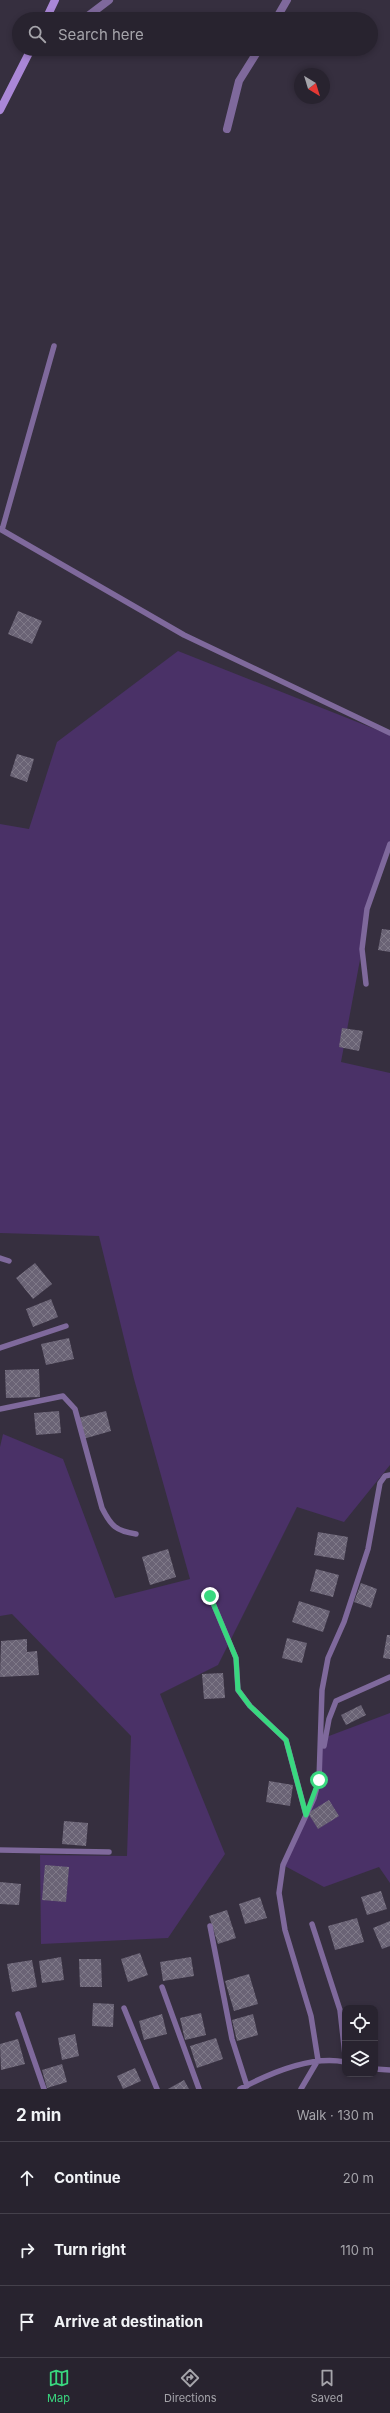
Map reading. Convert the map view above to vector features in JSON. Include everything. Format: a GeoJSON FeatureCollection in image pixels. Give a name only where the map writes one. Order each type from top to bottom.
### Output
{"type":"FeatureCollection","features":[{"type":"Feature","properties":{"kind":"main road"},"geometry":{"type":"LineString","coordinates":[[49,12],[55,0]]}},
{"type":"Feature","properties":{"kind":"main road"},"geometry":{"type":"LineString","coordinates":[[0,110],[27,56]]}},
{"type":"Feature","properties":{"kind":"street"},"geometry":{"type":"LineString","coordinates":[[94,12],[110,0]]}},
{"type":"Feature","properties":{"kind":"street"},"geometry":{"type":"LineString","coordinates":[[280,12],[288,0]]}},
{"type":"Feature","properties":{"kind":"street"},"geometry":{"type":"LineString","coordinates":[[227,129],[239,81],[255,56]]}},
{"type":"Feature","properties":{"kind":"lane"},"geometry":{"type":"LineString","coordinates":[[54,346],[1,529],[184,635],[390,733]]}},
{"type":"Feature","properties":{"kind":"lane"},"geometry":{"type":"LineString","coordinates":[[366,984],[362,949],[367,909],[390,844]]}},
{"type":"Feature","properties":{"kind":"lane"},"geometry":{"type":"LineString","coordinates":[[0,1258],[9,1261]]}},
{"type":"Feature","properties":{"kind":"lane"},"geometry":{"type":"LineString","coordinates":[[0,1348],[66,1326]]}},
{"type":"Feature","properties":{"kind":"lane"},"geometry":{"type":"LineString","coordinates":[[0,1409],[63,1396],[75,1409],[102,1508],[114,1528],[136,1534]]}},
{"type":"Feature","properties":{"kind":"lane"},"geometry":{"type":"LineString","coordinates":[[321,1763],[322,1690],[328,1658],[344,1622],[368,1549],[380,1483],[385,1476],[390,1475]]}},
{"type":"Feature","properties":{"kind":"lane"},"geometry":{"type":"LineString","coordinates":[[210,1596],[236,1658],[238,1690],[250,1706],[286,1740],[306,1815]]}},
{"type":"Feature","properties":{"kind":"lane"},"geometry":{"type":"LineString","coordinates":[[301,2089],[318,2060],[311,2016],[286,1930],[279,1893],[283,1865],[306,1815],[319,1780],[329,1719],[336,1701],[390,1677]]}},
{"type":"Feature","properties":{"kind":"lane"},"geometry":{"type":"LineString","coordinates":[[0,1850],[109,1852]]}},
{"type":"Feature","properties":{"kind":"lane"},"geometry":{"type":"LineString","coordinates":[[312,1924],[340,2010],[343,2041]]}},
{"type":"Feature","properties":{"kind":"lane"},"geometry":{"type":"LineString","coordinates":[[210,1926],[232,2039],[247,2086]]}},
{"type":"Feature","properties":{"kind":"lane"},"geometry":{"type":"LineString","coordinates":[[162,1987],[199,2089]]}},
{"type":"Feature","properties":{"kind":"lane"},"geometry":{"type":"LineString","coordinates":[[124,2008],[157,2089]]}},
{"type":"Feature","properties":{"kind":"lane"},"geometry":{"type":"LineString","coordinates":[[18,2014],[44,2089]]}},
{"type":"Feature","properties":{"kind":"lane"},"geometry":{"type":"LineString","coordinates":[[240,2089],[279,2072],[318,2060],[342,2062]]}},
{"type":"Feature","properties":{"kind":"lane"},"geometry":{"type":"LineString","coordinates":[[378,2069],[390,2070]]}},
{"type":"Feature","properties":{"kind":"shaded area"},"geometry":{"type":"Polygon","coordinates":[[[178,651],[390,735],[390,844],[367,909],[362,949],[341,1062],[390,1073],[390,1465],[344,1522],[297,1507],[218,1665],[160,1694],[225,1854],[168,1938],[41,1944],[40,1855],[127,1856],[131,1736],[12,1614],[0,1616],[0,1447],[3,1434],[63,1459],[115,1598],[190,1579],[134,1379],[99,1236],[0,1233],[0,824],[29,829],[57,742],[178,651]]]}},
{"type":"Feature","properties":{"kind":"shaded area"},"geometry":{"type":"Polygon","coordinates":[[[390,1713],[390,1883],[379,1867],[324,1887],[283,1865],[319,1780],[321,1739],[390,1713]]]}},
{"type":"Feature","properties":{"kind":"building"},"geometry":{"type":"Polygon","coordinates":[[[18,611],[42,621],[32,644],[8,634],[18,611]]]}},
{"type":"Feature","properties":{"kind":"building"},"geometry":{"type":"Polygon","coordinates":[[[17,754],[34,759],[27,782],[10,776],[17,754]]]}},
{"type":"Feature","properties":{"kind":"building"},"geometry":{"type":"Polygon","coordinates":[[[382,929],[390,930],[390,952],[378,950],[382,929]]]}},
{"type":"Feature","properties":{"kind":"building"},"geometry":{"type":"Polygon","coordinates":[[[342,1028],[363,1031],[359,1051],[339,1047],[342,1028]]]}},
{"type":"Feature","properties":{"kind":"building"},"geometry":{"type":"Polygon","coordinates":[[[35,1263],[52,1284],[33,1299],[16,1278],[35,1263]]]}},
{"type":"Feature","properties":{"kind":"building"},"geometry":{"type":"Polygon","coordinates":[[[51,1299],[58,1317],[33,1327],[26,1309],[51,1299]]]}},
{"type":"Feature","properties":{"kind":"building"},"geometry":{"type":"Polygon","coordinates":[[[69,1338],[74,1359],[46,1365],[41,1344],[69,1338]]]}},
{"type":"Feature","properties":{"kind":"building"},"geometry":{"type":"Polygon","coordinates":[[[39,1369],[40,1397],[6,1398],[5,1370],[39,1369]]]}},
{"type":"Feature","properties":{"kind":"building"},"geometry":{"type":"Polygon","coordinates":[[[59,1411],[61,1433],[36,1435],[34,1413],[59,1411]]]}},
{"type":"Feature","properties":{"kind":"building"},"geometry":{"type":"Polygon","coordinates":[[[106,1411],[111,1431],[83,1439],[78,1418],[106,1411]]]}},
{"type":"Feature","properties":{"kind":"building"},"geometry":{"type":"Polygon","coordinates":[[[318,1532],[348,1537],[344,1560],[314,1555],[318,1532]]]}},
{"type":"Feature","properties":{"kind":"building"},"geometry":{"type":"Polygon","coordinates":[[[168,1549],[176,1577],[150,1585],[142,1557],[168,1549]]]}},
{"type":"Feature","properties":{"kind":"building"},"geometry":{"type":"Polygon","coordinates":[[[316,1569],[339,1575],[333,1597],[310,1591],[316,1569]]]}},
{"type":"Feature","properties":{"kind":"building"},"geometry":{"type":"Polygon","coordinates":[[[361,1583],[377,1589],[371,1608],[354,1602],[361,1583]]]}},
{"type":"Feature","properties":{"kind":"building"},"geometry":{"type":"Polygon","coordinates":[[[299,1601],[330,1611],[323,1632],[292,1622],[299,1601]]]}},
{"type":"Feature","properties":{"kind":"building"},"geometry":{"type":"Polygon","coordinates":[[[387,1635],[390,1635],[390,1659],[383,1658],[387,1635]]]}},
{"type":"Feature","properties":{"kind":"building"},"geometry":{"type":"Polygon","coordinates":[[[287,1638],[307,1643],[302,1663],[282,1658],[287,1638]]]}},
{"type":"Feature","properties":{"kind":"building"},"geometry":{"type":"Polygon","coordinates":[[[27,1639],[27,1652],[37,1651],[39,1675],[0,1677],[1,1641],[27,1639]]]}},
{"type":"Feature","properties":{"kind":"building"},"geometry":{"type":"Polygon","coordinates":[[[223,1673],[225,1698],[204,1699],[202,1674],[223,1673]]]}},
{"type":"Feature","properties":{"kind":"building"},"geometry":{"type":"Polygon","coordinates":[[[361,1705],[366,1715],[346,1725],[341,1715],[361,1705]]]}},
{"type":"Feature","properties":{"kind":"building"},"geometry":{"type":"Polygon","coordinates":[[[269,1781],[293,1785],[290,1806],[266,1802],[269,1781]]]}},
{"type":"Feature","properties":{"kind":"building"},"geometry":{"type":"Polygon","coordinates":[[[329,1800],[339,1816],[318,1829],[308,1813],[329,1800]]]}},
{"type":"Feature","properties":{"kind":"building"},"geometry":{"type":"Polygon","coordinates":[[[64,1821],[88,1823],[86,1846],[62,1844],[64,1821]]]}},
{"type":"Feature","properties":{"kind":"building"},"geometry":{"type":"Polygon","coordinates":[[[45,1865],[69,1867],[66,1902],[42,1900],[45,1865]]]}},
{"type":"Feature","properties":{"kind":"building"},"geometry":{"type":"Polygon","coordinates":[[[0,1882],[21,1884],[19,1905],[0,1904],[0,1882]]]}},
{"type":"Feature","properties":{"kind":"building"},"geometry":{"type":"Polygon","coordinates":[[[381,1891],[387,1909],[367,1915],[361,1897],[381,1891]]]}},
{"type":"Feature","properties":{"kind":"building"},"geometry":{"type":"Polygon","coordinates":[[[260,1897],[267,1918],[245,1924],[239,1904],[260,1897]]]}},
{"type":"Feature","properties":{"kind":"building"},"geometry":{"type":"Polygon","coordinates":[[[227,1910],[236,1938],[218,1944],[209,1916],[227,1910]]]}},
{"type":"Feature","properties":{"kind":"building"},"geometry":{"type":"Polygon","coordinates":[[[357,1918],[364,1942],[335,1950],[328,1926],[357,1918]]]}},
{"type":"Feature","properties":{"kind":"building"},"geometry":{"type":"Polygon","coordinates":[[[390,1921],[390,1946],[382,1949],[373,1928],[390,1921]]]}},
{"type":"Feature","properties":{"kind":"building"},"geometry":{"type":"Polygon","coordinates":[[[140,1953],[148,1975],[128,1982],[121,1959],[140,1953]]]}},
{"type":"Feature","properties":{"kind":"building"},"geometry":{"type":"Polygon","coordinates":[[[61,1957],[64,1980],[42,1983],[39,1961],[61,1957]]]}},
{"type":"Feature","properties":{"kind":"building"},"geometry":{"type":"Polygon","coordinates":[[[191,1957],[194,1976],[163,1981],[160,1962],[191,1957]]]}},
{"type":"Feature","properties":{"kind":"building"},"geometry":{"type":"Polygon","coordinates":[[[79,1959],[101,1959],[102,1987],[80,1987],[79,1959]]]}},
{"type":"Feature","properties":{"kind":"building"},"geometry":{"type":"Polygon","coordinates":[[[32,1960],[37,1987],[12,1992],[7,1964],[32,1960]]]}},
{"type":"Feature","properties":{"kind":"building"},"geometry":{"type":"Polygon","coordinates":[[[249,1974],[258,2004],[234,2011],[225,1981],[249,1974]]]}},
{"type":"Feature","properties":{"kind":"building"},"geometry":{"type":"Polygon","coordinates":[[[93,2003],[114,2004],[113,2027],[92,2026],[93,2003]]]}},
{"type":"Feature","properties":{"kind":"building"},"geometry":{"type":"Polygon","coordinates":[[[201,2013],[206,2035],[185,2040],[180,2018],[201,2013]]]}},
{"type":"Feature","properties":{"kind":"building"},"geometry":{"type":"Polygon","coordinates":[[[162,2014],[167,2034],[144,2040],[139,2021],[162,2014]]]}},
{"type":"Feature","properties":{"kind":"building"},"geometry":{"type":"Polygon","coordinates":[[[253,2014],[258,2035],[237,2041],[232,2020],[253,2014]]]}},
{"type":"Feature","properties":{"kind":"building"},"geometry":{"type":"Polygon","coordinates":[[[75,2034],[79,2056],[62,2060],[58,2038],[75,2034]]]}},
{"type":"Feature","properties":{"kind":"building"},"geometry":{"type":"Polygon","coordinates":[[[216,2038],[223,2059],[197,2068],[190,2046],[216,2038]]]}},
{"type":"Feature","properties":{"kind":"building"},"geometry":{"type":"Polygon","coordinates":[[[18,2039],[25,2064],[1,2070],[0,2044],[18,2039]]]}},
{"type":"Feature","properties":{"kind":"building"},"geometry":{"type":"Polygon","coordinates":[[[62,2064],[67,2082],[47,2088],[42,2070],[62,2064]]]}},
{"type":"Feature","properties":{"kind":"building"},"geometry":{"type":"Polygon","coordinates":[[[135,2068],[141,2081],[123,2089],[117,2076],[135,2068]]]}},
{"type":"Feature","properties":{"kind":"building"},"geometry":{"type":"Polygon","coordinates":[[[184,2080],[189,2089],[168,2089],[184,2080]]]}},
{"type":"Feature","properties":{"kind":"route"},"geometry":{"type":"LineString","coordinates":[[210,1596],[236,1658],[238,1690],[250,1706],[286,1740],[306,1815],[314,1798],[319,1780]]}}]}
